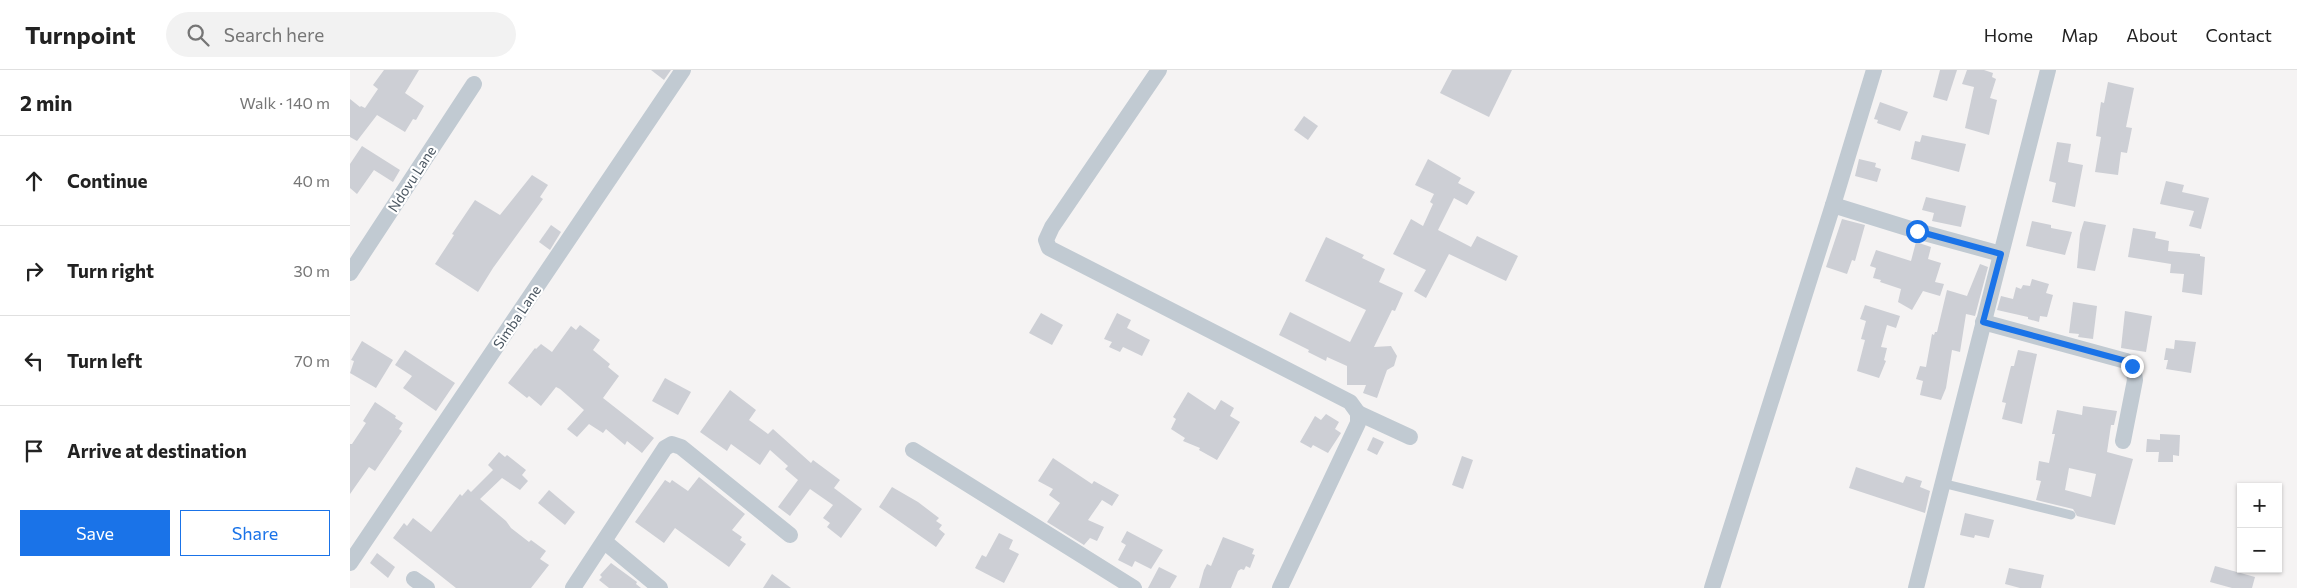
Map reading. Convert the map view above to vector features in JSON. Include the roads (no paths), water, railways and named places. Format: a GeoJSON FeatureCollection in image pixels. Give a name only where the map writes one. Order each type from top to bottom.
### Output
{"type":"FeatureCollection","features":[{"type":"Feature","properties":{"kind":"street","name":"Simba Lane"},"geometry":{"type":"LineString","coordinates":[[350,564],[683,70]]}},
{"type":"Feature","properties":{"kind":"street"},"geometry":{"type":"LineString","coordinates":[[1159,70],[1052,227],[1046,240],[1049,248],[1350,402],[1358,413],[1410,437]]}},
{"type":"Feature","properties":{"kind":"street"},"geometry":{"type":"LineString","coordinates":[[1712,588],[1874,70]]}},
{"type":"Feature","properties":{"kind":"street"},"geometry":{"type":"LineString","coordinates":[[1916,588],[2048,70]]}},
{"type":"Feature","properties":{"kind":"street","name":"Ndovu Lane"},"geometry":{"type":"LineString","coordinates":[[350,273],[474,84]]}},
{"type":"Feature","properties":{"kind":"street"},"geometry":{"type":"LineString","coordinates":[[1832,205],[2001,254]]}},
{"type":"Feature","properties":{"kind":"street"},"geometry":{"type":"LineString","coordinates":[[1983,322],[2126,361],[2132,366],[2135,380],[2123,441]]}},
{"type":"Feature","properties":{"kind":"street"},"geometry":{"type":"LineString","coordinates":[[1280,588],[1358,423],[1358,413]]}},
{"type":"Feature","properties":{"kind":"street"},"geometry":{"type":"LineString","coordinates":[[573,588],[666,448],[672,444],[681,447],[790,535]]}},
{"type":"Feature","properties":{"kind":"street"},"geometry":{"type":"LineString","coordinates":[[913,450],[1134,588]]}},
{"type":"Feature","properties":{"kind":"street"},"geometry":{"type":"LineString","coordinates":[[605,542],[660,588]]}},
{"type":"Feature","properties":{"kind":"lane"},"geometry":{"type":"LineString","coordinates":[[1942,484],[2071,515]]}}]}
